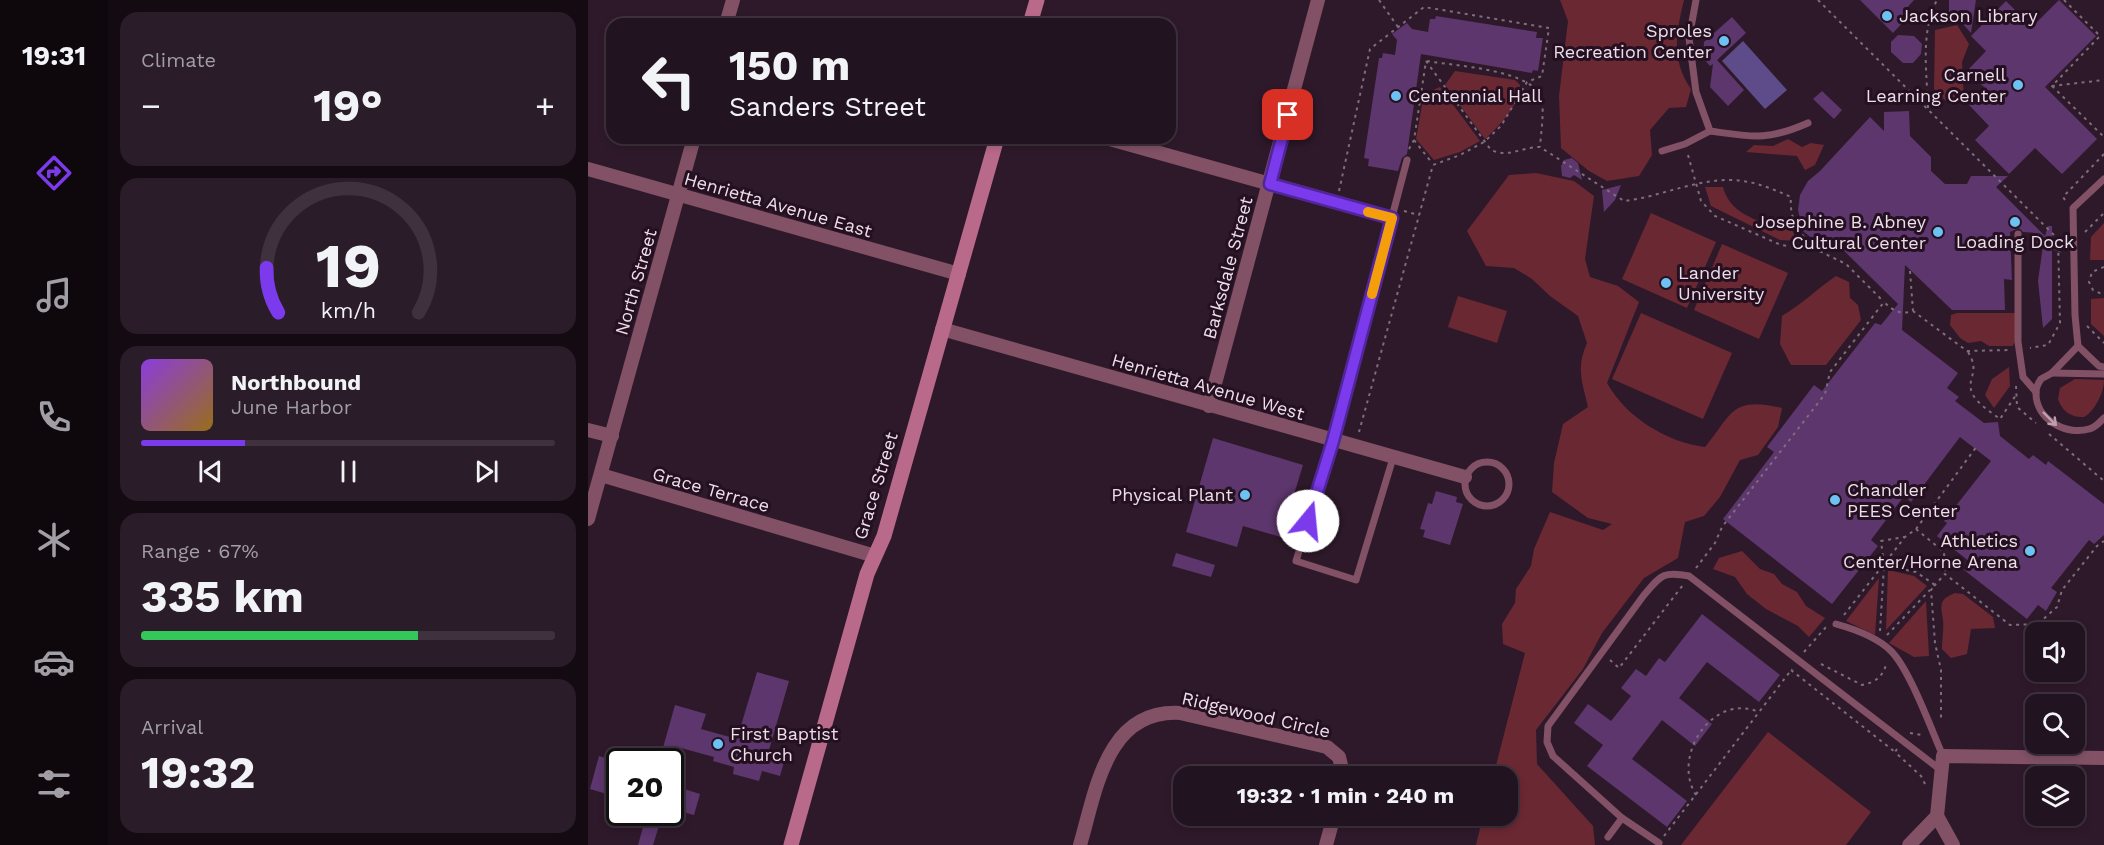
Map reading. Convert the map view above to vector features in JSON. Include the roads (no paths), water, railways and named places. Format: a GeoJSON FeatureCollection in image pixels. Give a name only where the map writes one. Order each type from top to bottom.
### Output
{"type":"FeatureCollection","features":[{"type":"Feature","properties":{"kind":"main road"},"geometry":{"type":"LineString","coordinates":[[1032,18],[1037,0]]}},
{"type":"Feature","properties":{"kind":"main road","name":"Grace Street"},"geometry":{"type":"LineString","coordinates":[[791,845],[867,574],[884,536],[995,144]]}},
{"type":"Feature","properties":{"kind":"street"},"geometry":{"type":"LineString","coordinates":[[728,18],[733,0]]}},
{"type":"Feature","properties":{"kind":"street","name":"Barksdale Street"},"geometry":{"type":"LineString","coordinates":[[1209,406],[1318,0]]}},
{"type":"Feature","properties":{"kind":"street","name":"North Street"},"geometry":{"type":"LineString","coordinates":[[612,436],[692,144]]}},
{"type":"Feature","properties":{"kind":"street"},"geometry":{"type":"LineString","coordinates":[[1127,144],[1270,184],[1393,213]]}},
{"type":"Feature","properties":{"kind":"street","name":"Henrietta Avenue East"},"geometry":{"type":"LineString","coordinates":[[588,170],[959,274]]}},
{"type":"Feature","properties":{"kind":"street","name":"Henrietta Avenue West"},"geometry":{"type":"LineString","coordinates":[[942,329],[1465,477]]}},
{"type":"Feature","properties":{"kind":"street"},"geometry":{"type":"LineString","coordinates":[[588,430],[612,436],[588,519]]}},
{"type":"Feature","properties":{"kind":"street","name":"Grace Terrace"},"geometry":{"type":"LineString","coordinates":[[601,475],[875,556]]}},
{"type":"Feature","properties":{"kind":"street","name":"Ridgewood Circle"},"geometry":{"type":"LineString","coordinates":[[1080,845],[1107,758],[1126,731],[1144,718],[1180,713],[1327,747],[1339,757],[1341,766]]}},
{"type":"Feature","properties":{"kind":"street"},"geometry":{"type":"LineString","coordinates":[[1953,845],[1937,816],[1943,756],[2104,758]]}},
{"type":"Feature","properties":{"kind":"street"},"geometry":{"type":"LineString","coordinates":[[1909,845],[1937,816]]}},
{"type":"Feature","properties":{"kind":"street"},"geometry":{"type":"LineString","coordinates":[[1326,845],[1331,826]]}},
{"type":"Feature","properties":{"kind":"lane"},"geometry":{"type":"LineString","coordinates":[[1696,0],[1689,38],[1696,92],[1710,131]]}},
{"type":"Feature","properties":{"kind":"lane"},"geometry":{"type":"LineString","coordinates":[[1662,151],[1685,144],[1710,131],[1757,138],[1784,133],[1808,123]]}},
{"type":"Feature","properties":{"kind":"lane"},"geometry":{"type":"LineString","coordinates":[[1393,458],[1356,580],[1296,561],[1333,441],[1407,160]]}},
{"type":"Feature","properties":{"kind":"lane"},"geometry":{"type":"LineString","coordinates":[[2104,179],[2073,208],[2074,315],[2078,346],[2099,366],[2104,367]]}},
{"type":"Feature","properties":{"kind":"lane"},"geometry":{"type":"LineString","coordinates":[[2018,234],[2019,350],[2023,377],[2036,392],[2041,411],[2056,426],[2074,431],[2092,429],[2104,418]]}},
{"type":"Feature","properties":{"kind":"lane"},"geometry":{"type":"LineString","coordinates":[[2036,392],[2041,379],[2052,373],[2078,346]]}},
{"type":"Feature","properties":{"kind":"lane"},"geometry":{"type":"LineString","coordinates":[[2052,373],[2104,374]]}},
{"type":"Feature","properties":{"kind":"lane"},"geometry":{"type":"LineString","coordinates":[[1487,461],[1500,466],[1508,478],[1508,492],[1500,503],[1486,507],[1473,503],[1465,491],[1465,477],[1473,466],[1487,461]]}},
{"type":"Feature","properties":{"kind":"lane"},"geometry":{"type":"LineString","coordinates":[[1659,843],[1622,818],[1553,756],[1547,742],[1548,726],[1656,580],[1670,573],[1689,576],[1942,771]]}},
{"type":"Feature","properties":{"kind":"lane"},"geometry":{"type":"LineString","coordinates":[[1836,624],[1849,627],[1891,650],[1901,664],[1943,756]]}},
{"type":"Feature","properties":{"kind":"lane"},"geometry":{"type":"LineString","coordinates":[[1608,837],[1622,818]]}},
{"type":"Feature","properties":{"kind":"place","name":"Jackson Library"},"geometry":{"type":"Point","coordinates":[1887,16]}},
{"type":"Feature","properties":{"kind":"place","name":"Sproles Recreation Center"},"geometry":{"type":"Point","coordinates":[1724,41]}},
{"type":"Feature","properties":{"kind":"place","name":"Carnell Learning Center"},"geometry":{"type":"Point","coordinates":[2018,85]}},
{"type":"Feature","properties":{"kind":"place","name":"Centennial Hall"},"geometry":{"type":"Point","coordinates":[1396,96]}},
{"type":"Feature","properties":{"kind":"place","name":"Loading Dock"},"geometry":{"type":"Point","coordinates":[2015,222]}},
{"type":"Feature","properties":{"kind":"place","name":"Josephine B. Abney Cultural Center"},"geometry":{"type":"Point","coordinates":[1938,232]}},
{"type":"Feature","properties":{"kind":"place","name":"Lander University"},"geometry":{"type":"Point","coordinates":[1666,283]}},
{"type":"Feature","properties":{"kind":"place","name":"Physical Plant"},"geometry":{"type":"Point","coordinates":[1245,495]}},
{"type":"Feature","properties":{"kind":"place","name":"Chandler PEES Center"},"geometry":{"type":"Point","coordinates":[1835,500]}},
{"type":"Feature","properties":{"kind":"place","name":"Athletics Center/Horne Arena"},"geometry":{"type":"Point","coordinates":[2030,551]}},
{"type":"Feature","properties":{"kind":"place","name":"First Baptist Church"},"geometry":{"type":"Point","coordinates":[718,744]}}]}
